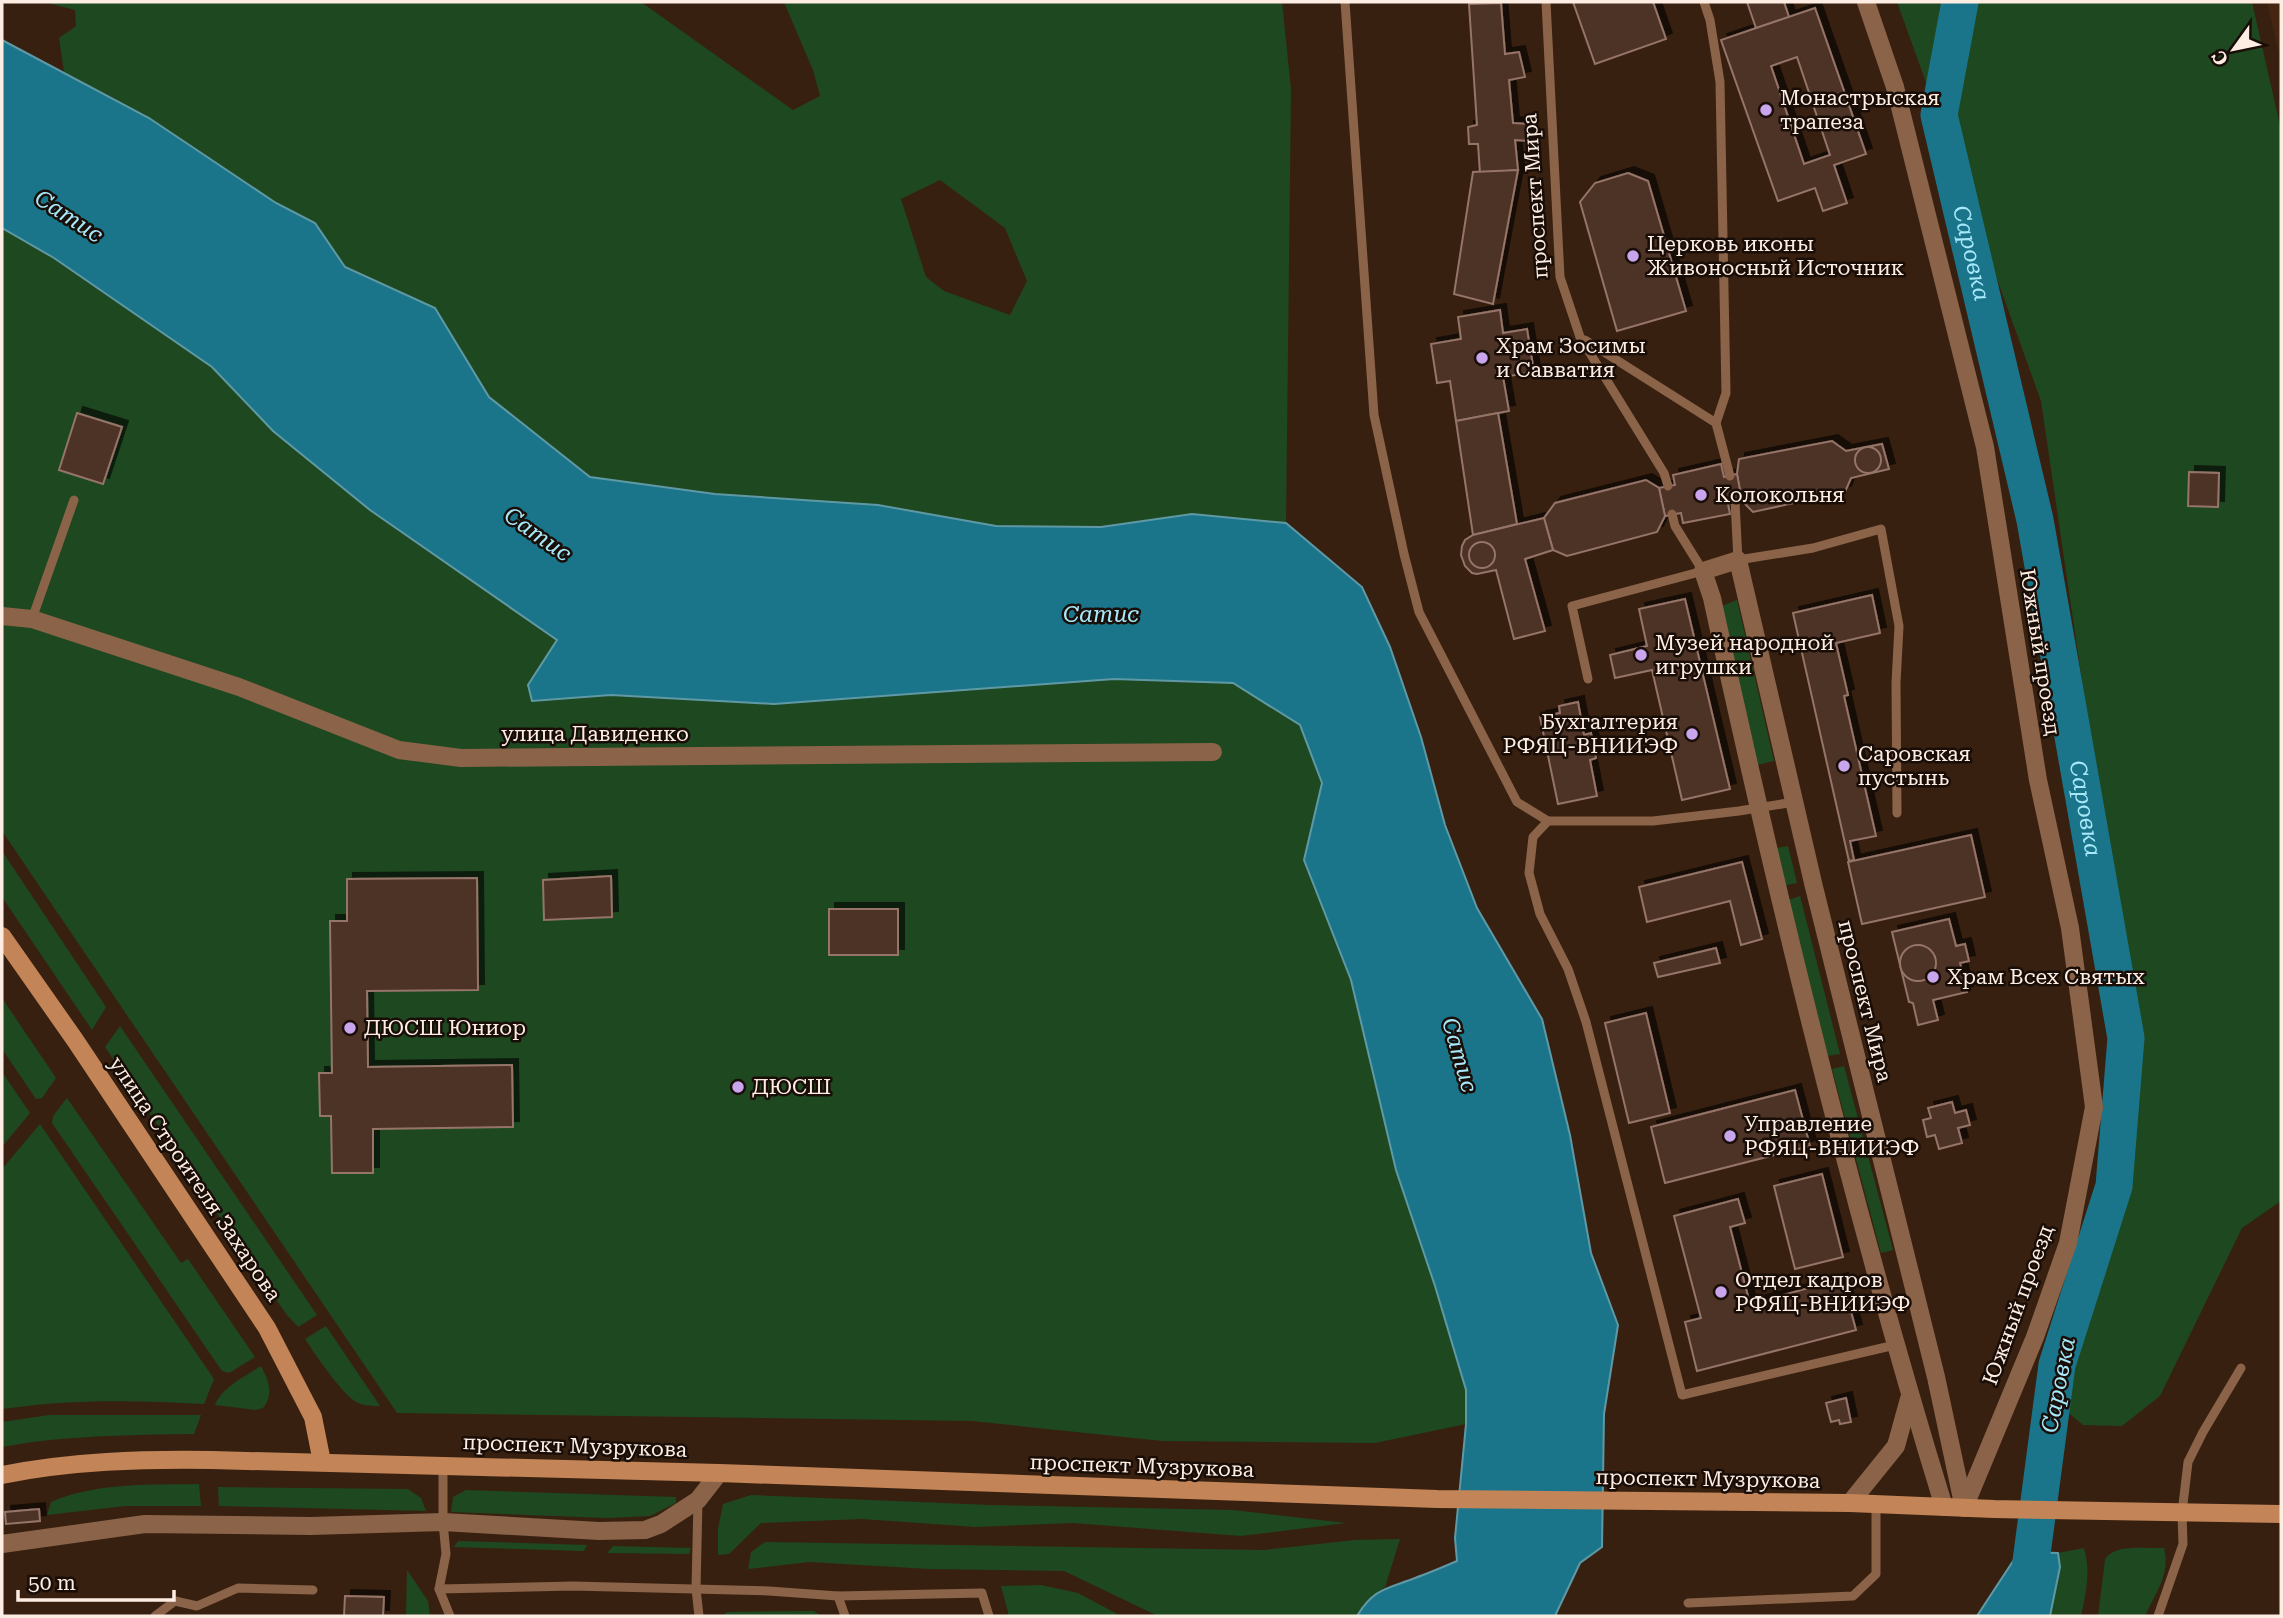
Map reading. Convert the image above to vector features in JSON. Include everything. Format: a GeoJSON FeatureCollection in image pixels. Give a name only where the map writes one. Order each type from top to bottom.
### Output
{"type":"FeatureCollection","features":[{"type":"Feature","properties":{"kind":"main road","name":"улица Строителя Захарова"},"geometry":{"type":"LineString","coordinates":[[2,936],[75,1040],[267,1328],[313,1417],[322,1462]]}},
{"type":"Feature","properties":{"kind":"main road","name":"проспект Музрукова"},"geometry":{"type":"LineString","coordinates":[[2,1475],[25,1470],[133,1459],[322,1462],[719,1473],[1437,1499],[1850,1503],[1994,1509],[2281,1514]]}},
{"type":"Feature","properties":{"kind":"street","name":"Южный проезд"},"geometry":{"type":"LineString","coordinates":[[1867,2],[1895,87],[1985,447],[2038,780],[2070,928],[2094,1107],[2068,1243],[2035,1337],[1964,1508]]}},
{"type":"Feature","properties":{"kind":"street","name":"проспект Мира"},"geometry":{"type":"LineString","coordinates":[[1738,561],[1794,802],[1936,1377],[1964,1508]]}},
{"type":"Feature","properties":{"kind":"street"},"geometry":{"type":"LineString","coordinates":[[1738,561],[1703,571],[1712,598],[1781,908],[1895,1345],[1944,1507]]}},
{"type":"Feature","properties":{"kind":"street","name":"улица Давиденко"},"geometry":{"type":"LineString","coordinates":[[2,616],[32,619],[239,687],[399,750],[461,758],[1213,752]]}},
{"type":"Feature","properties":{"kind":"street"},"geometry":{"type":"LineString","coordinates":[[1850,1503],[1896,1446],[1909,1396]]}},
{"type":"Feature","properties":{"kind":"street"},"geometry":{"type":"LineString","coordinates":[[2,1544],[145,1524],[311,1526],[443,1522],[599,1531],[645,1530],[662,1524],[698,1500],[719,1473]]}},
{"type":"Feature","properties":{"kind":"lane"},"geometry":{"type":"LineString","coordinates":[[1345,2],[1374,415],[1419,612],[1517,802],[1548,821],[1653,821],[1794,802]]}},
{"type":"Feature","properties":{"kind":"lane","name":"проспект Мира"},"geometry":{"type":"LineString","coordinates":[[1546,2],[1560,277],[1580,337],[1658,463],[1668,486]]}},
{"type":"Feature","properties":{"kind":"lane"},"geometry":{"type":"LineString","coordinates":[[1703,2],[1710,20],[1720,82],[1726,393],[1716,423],[1730,475]]}},
{"type":"Feature","properties":{"kind":"lane"},"geometry":{"type":"LineString","coordinates":[[1580,337],[1716,423]]}},
{"type":"Feature","properties":{"kind":"lane"},"geometry":{"type":"LineString","coordinates":[[32,619],[74,500]]}},
{"type":"Feature","properties":{"kind":"lane","name":"проспект Мира"},"geometry":{"type":"LineString","coordinates":[[1735,502],[1738,561]]}},
{"type":"Feature","properties":{"kind":"lane"},"geometry":{"type":"LineString","coordinates":[[1588,679],[1572,606],[1703,571],[1675,526],[1672,514]]}},
{"type":"Feature","properties":{"kind":"lane"},"geometry":{"type":"LineString","coordinates":[[1738,561],[1813,548],[1881,529],[1899,626],[1896,683],[1897,813]]}},
{"type":"Feature","properties":{"kind":"lane"},"geometry":{"type":"LineString","coordinates":[[1548,821],[1533,837],[1530,873],[1540,914],[1568,969],[1586,1022],[1682,1395],[1895,1345]]}},
{"type":"Feature","properties":{"kind":"lane"},"geometry":{"type":"LineString","coordinates":[[2158,1616],[2183,1544],[2182,1513],[2188,1462],[2241,1368]]}},
{"type":"Feature","properties":{"kind":"lane"},"geometry":{"type":"LineString","coordinates":[[443,1466],[446,1553],[439,1589],[450,1616]]}},
{"type":"Feature","properties":{"kind":"lane"},"geometry":{"type":"LineString","coordinates":[[698,1500],[696,1589],[699,1616]]}},
{"type":"Feature","properties":{"kind":"lane"},"geometry":{"type":"LineString","coordinates":[[1688,1603],[1853,1595],[1876,1574],[1876,1504]]}},
{"type":"Feature","properties":{"kind":"lane"},"geometry":{"type":"LineString","coordinates":[[439,1589],[573,1586],[769,1591],[838,1596],[982,1593],[989,1616]]}},
{"type":"Feature","properties":{"kind":"lane"},"geometry":{"type":"LineString","coordinates":[[155,1616],[175,1601],[197,1606],[238,1588],[313,1590]]}},
{"type":"Feature","properties":{"kind":"lane"},"geometry":{"type":"LineString","coordinates":[[838,1596],[845,1616]]}},
{"type":"Feature","properties":{"kind":"shaded area"},"geometry":{"type":"Polygon","coordinates":[[[2267,2],[2281,2],[2281,61],[2267,2]]]}},
{"type":"Feature","properties":{"kind":"green space"},"geometry":{"type":"Polygon","coordinates":[[[44,2],[641,2],[793,110],[820,96],[813,70],[784,2],[1282,2],[1291,89],[1286,523],[1192,514],[1101,527],[996,526],[878,505],[715,494],[590,477],[489,397],[435,308],[344,267],[315,223],[276,203],[149,118],[64,72],[59,38],[76,26],[75,10],[44,2]],[[940,180],[901,199],[926,277],[944,291],[1010,315],[1027,281],[1005,228],[940,180]]]}},
{"type":"Feature","properties":{"kind":"green space"},"geometry":{"type":"Polygon","coordinates":[[[1897,2],[2252,2],[2281,130],[2281,1201],[2242,1228],[2160,1396],[2122,1426],[2083,1425],[2052,1399],[2141,1083],[2041,401],[1897,2]]]}},
{"type":"Feature","properties":{"kind":"green space"},"geometry":{"type":"Polygon","coordinates":[[[2,228],[54,258],[212,367],[273,431],[370,510],[557,640],[528,685],[532,701],[611,695],[774,704],[1114,679],[1233,683],[1300,725],[1322,783],[1304,860],[1351,980],[1396,1170],[1466,1390],[1466,1424],[1375,1443],[1162,1441],[972,1421],[397,1413],[2,831],[2,228]]]}},
{"type":"Feature","properties":{"kind":"green space"},"geometry":{"type":"Polygon","coordinates":[[[1737,600],[1774,761],[1757,765],[1722,606],[1737,600]]]}},
{"type":"Feature","properties":{"kind":"green space"},"geometry":{"type":"Polygon","coordinates":[[[1788,846],[1797,883],[1786,885],[1777,848],[1788,846]]]}},
{"type":"Feature","properties":{"kind":"green space"},"geometry":{"type":"Polygon","coordinates":[[[2,851],[106,1007],[92,1030],[2,897],[2,851]]]}},
{"type":"Feature","properties":{"kind":"green space"},"geometry":{"type":"Polygon","coordinates":[[[1800,896],[1840,1054],[1827,1056],[1788,900],[1800,896]]]}},
{"type":"Feature","properties":{"kind":"green space"},"geometry":{"type":"Polygon","coordinates":[[[2,998],[56,1078],[42,1098],[36,1099],[2,1049],[2,998]]]}},
{"type":"Feature","properties":{"kind":"green space"},"geometry":{"type":"Polygon","coordinates":[[[120,1026],[317,1315],[298,1327],[253,1267],[105,1047],[120,1026]]]}},
{"type":"Feature","properties":{"kind":"green space"},"geometry":{"type":"Polygon","coordinates":[[[1844,1066],[1893,1250],[1881,1253],[1832,1069],[1844,1066]]]}},
{"type":"Feature","properties":{"kind":"green space"},"geometry":{"type":"Polygon","coordinates":[[[2,1072],[30,1113],[2,1147],[2,1072]]]}},
{"type":"Feature","properties":{"kind":"green space"},"geometry":{"type":"Polygon","coordinates":[[[67,1098],[181,1263],[188,1259],[255,1357],[229,1373],[222,1371],[52,1123],[53,1116],[67,1098]]]}},
{"type":"Feature","properties":{"kind":"green space"},"geometry":{"type":"Polygon","coordinates":[[[40,1124],[214,1379],[204,1404],[103,1401],[2,1409],[2,1169],[40,1124]]]}},
{"type":"Feature","properties":{"kind":"green space"},"geometry":{"type":"Polygon","coordinates":[[[326,1326],[380,1406],[363,1405],[352,1399],[305,1339],[326,1326]]]}},
{"type":"Feature","properties":{"kind":"green space"},"geometry":{"type":"Polygon","coordinates":[[[261,1366],[269,1387],[263,1408],[256,1410],[215,1405],[223,1392],[261,1366]]]}},
{"type":"Feature","properties":{"kind":"green space"},"geometry":{"type":"Polygon","coordinates":[[[49,1415],[201,1415],[194,1434],[74,1438],[2,1447],[2,1422],[49,1415]]]}},
{"type":"Feature","properties":{"kind":"green space"},"geometry":{"type":"Polygon","coordinates":[[[199,1484],[201,1506],[125,1506],[47,1515],[51,1502],[87,1491],[124,1486],[199,1484]]]}},
{"type":"Feature","properties":{"kind":"green space"},"geometry":{"type":"Polygon","coordinates":[[[218,1487],[408,1489],[421,1498],[426,1511],[219,1506],[218,1487]]]}},
{"type":"Feature","properties":{"kind":"green space"},"geometry":{"type":"Polygon","coordinates":[[[466,1490],[676,1497],[676,1503],[650,1516],[607,1518],[451,1512],[453,1497],[466,1490]]]}},
{"type":"Feature","properties":{"kind":"green space"},"geometry":{"type":"Polygon","coordinates":[[[751,1495],[990,1505],[1233,1510],[1346,1523],[1241,1536],[1073,1523],[976,1527],[862,1519],[761,1523],[729,1554],[718,1555],[718,1529],[723,1504],[751,1495]]]}},
{"type":"Feature","properties":{"kind":"green space"},"geometry":{"type":"Polygon","coordinates":[[[1400,1539],[1385,1587],[1365,1603],[1357,1616],[1158,1616],[1064,1571],[929,1569],[809,1562],[748,1569],[751,1552],[765,1542],[1264,1550],[1355,1540],[1400,1539]]]}},
{"type":"Feature","properties":{"kind":"green space"},"geometry":{"type":"Polygon","coordinates":[[[458,1541],[587,1545],[584,1551],[454,1547],[458,1541]]]}},
{"type":"Feature","properties":{"kind":"green space"},"geometry":{"type":"Polygon","coordinates":[[[613,1546],[691,1548],[689,1554],[607,1553],[613,1546]]]}},
{"type":"Feature","properties":{"kind":"green space"},"geometry":{"type":"Polygon","coordinates":[[[2084,1548],[2087,1574],[2081,1616],[2050,1616],[2060,1567],[2058,1553],[2084,1548]]]}},
{"type":"Feature","properties":{"kind":"green space"},"geometry":{"type":"Polygon","coordinates":[[[2164,1548],[2164,1575],[2145,1616],[2098,1616],[2105,1560],[2109,1555],[2123,1549],[2164,1548]]]}},
{"type":"Feature","properties":{"kind":"green space"},"geometry":{"type":"Polygon","coordinates":[[[407,1570],[428,1601],[430,1616],[406,1616],[407,1570]]]}},
{"type":"Feature","properties":{"kind":"green space"},"geometry":{"type":"Polygon","coordinates":[[[1041,1585],[1078,1593],[1121,1616],[1009,1616],[1001,1586],[1041,1585]]]}},
{"type":"Feature","properties":{"kind":"green space"},"geometry":{"type":"Polygon","coordinates":[[[814,1611],[821,1616],[722,1616],[727,1612],[814,1611]]]}},
{"type":"Feature","properties":{"kind":"water","name":"Сатис"},"geometry":{"type":"Polygon","coordinates":[[[2,40],[149,118],[276,203],[315,223],[345,267],[435,308],[489,397],[590,477],[715,494],[878,505],[996,526],[1101,527],[1192,514],[1286,523],[1362,587],[1390,647],[1421,737],[1445,825],[1477,908],[1542,1019],[1570,1135],[1591,1253],[1618,1325],[1604,1414],[1602,1547],[1580,1563],[1555,1616],[1357,1616],[1369,1600],[1382,1591],[1457,1561],[1455,1538],[1466,1424],[1466,1390],[1396,1170],[1351,980],[1304,860],[1322,783],[1300,725],[1233,683],[1114,679],[774,704],[611,695],[532,701],[528,685],[557,640],[370,510],[273,431],[212,367],[54,258],[2,228],[2,40]]]}},
{"type":"Feature","properties":{"kind":"water"},"geometry":{"type":"Polygon","coordinates":[[[2019,1552],[2058,1553],[2060,1567],[2050,1616],[1977,1616],[2019,1552]]]}},
{"type":"Feature","properties":{"kind":"building"},"geometry":{"type":"Polygon","coordinates":[[[1501,2],[1501,3],[1469,4],[1501,2]]]}},
{"type":"Feature","properties":{"kind":"building"},"geometry":{"type":"Polygon","coordinates":[[[1573,2],[1653,2],[1666,39],[1595,64],[1573,2]]]}},
{"type":"Feature","properties":{"kind":"building"},"geometry":{"type":"Polygon","coordinates":[[[1747,2],[1784,2],[1789,17],[1756,28],[1747,2]]]}},
{"type":"Feature","properties":{"kind":"building"},"geometry":{"type":"Polygon","coordinates":[[[1501,3],[1505,54],[1519,52],[1525,77],[1509,80],[1513,123],[1529,124],[1529,141],[1515,140],[1518,170],[1480,173],[1478,144],[1469,144],[1468,127],[1477,125],[1469,4],[1501,3]]]}},
{"type":"Feature","properties":{"kind":"building","name":"Монастрыская трапеза"},"geometry":{"type":"Polygon","coordinates":[[[1815,8],[1866,154],[1834,165],[1847,203],[1823,211],[1815,188],[1778,201],[1721,40],[1815,8]],[[1797,57],[1771,66],[1804,164],[1830,155],[1797,57]]]}},
{"type":"Feature","properties":{"kind":"building"},"geometry":{"type":"Polygon","coordinates":[[[1518,170],[1493,304],[1454,294],[1473,172],[1518,170]]]}},
{"type":"Feature","properties":{"kind":"building","name":"Церковь иконы Живоносный Источник"},"geometry":{"type":"Polygon","coordinates":[[[1628,173],[1648,181],[1686,311],[1617,331],[1580,202],[1595,183],[1628,173]]]}},
{"type":"Feature","properties":{"kind":"building","name":"Храм Зосимы и Савватия"},"geometry":{"type":"Polygon","coordinates":[[[1500,310],[1503,333],[1527,329],[1534,372],[1503,377],[1509,411],[1456,421],[1450,381],[1437,383],[1431,344],[1461,339],[1458,317],[1500,310]]]}},
{"type":"Feature","properties":{"kind":"building"},"geometry":{"type":"Polygon","coordinates":[[[77,413],[122,427],[103,484],[59,470],[77,413]]]}},
{"type":"Feature","properties":{"kind":"building"},"geometry":{"type":"Polygon","coordinates":[[[1498,413],[1517,524],[1473,535],[1456,421],[1498,413]]]}},
{"type":"Feature","properties":{"kind":"building"},"geometry":{"type":"Polygon","coordinates":[[[1832,441],[1846,451],[1882,444],[1889,469],[1851,478],[1845,492],[1753,512],[1742,501],[1737,474],[1739,459],[1832,441]]]}},
{"type":"Feature","properties":{"kind":"building"},"geometry":{"type":"Polygon","coordinates":[[[1868,447],[1877,451],[1881,460],[1877,469],[1868,473],[1859,469],[1855,460],[1859,451],[1868,447]]]}},
{"type":"Feature","properties":{"kind":"building","name":"Колокольня"},"geometry":{"type":"Polygon","coordinates":[[[1721,464],[1724,477],[1737,474],[1742,501],[1728,504],[1730,514],[1683,523],[1681,513],[1665,516],[1659,488],[1675,485],[1673,475],[1721,464]]]}},
{"type":"Feature","properties":{"kind":"building"},"geometry":{"type":"Polygon","coordinates":[[[2189,472],[2219,473],[2218,507],[2188,506],[2189,472]]]}},
{"type":"Feature","properties":{"kind":"building"},"geometry":{"type":"Polygon","coordinates":[[[1646,480],[1659,488],[1665,516],[1657,532],[1567,556],[1553,550],[1544,518],[1555,503],[1646,480]]]}},
{"type":"Feature","properties":{"kind":"building"},"geometry":{"type":"Polygon","coordinates":[[[1544,518],[1553,550],[1525,559],[1545,631],[1514,639],[1496,570],[1472,573],[1465,566],[1461,555],[1462,546],[1465,540],[1473,535],[1544,518]]]}},
{"type":"Feature","properties":{"kind":"building"},"geometry":{"type":"Polygon","coordinates":[[[1482,542],[1491,546],[1495,555],[1491,564],[1482,568],[1473,564],[1469,555],[1473,546],[1482,542]]]}},
{"type":"Feature","properties":{"kind":"building","name":"Саровская пустынь"},"geometry":{"type":"Polygon","coordinates":[[[1872,595],[1880,633],[1836,643],[1848,695],[1844,696],[1876,836],[1850,841],[1854,860],[1849,861],[1793,613],[1872,595]]]}},
{"type":"Feature","properties":{"kind":"building","name":"Бухгалтерия РФЯЦ-ВНИИЭФ"},"geometry":{"type":"Polygon","coordinates":[[[1685,599],[1730,789],[1682,800],[1652,670],[1615,678],[1610,655],[1647,646],[1639,609],[1685,599]]]}},
{"type":"Feature","properties":{"kind":"building"},"geometry":{"type":"Polygon","coordinates":[[[1578,702],[1584,735],[1591,733],[1596,758],[1590,760],[1597,796],[1558,804],[1540,717],[1560,713],[1559,706],[1578,702]]]}},
{"type":"Feature","properties":{"kind":"building"},"geometry":{"type":"Polygon","coordinates":[[[1971,835],[1985,897],[1862,924],[1848,862],[1971,835]]]}},
{"type":"Feature","properties":{"kind":"building"},"geometry":{"type":"Polygon","coordinates":[[[1742,862],[1762,939],[1741,945],[1730,901],[1647,922],[1639,887],[1742,862]]]}},
{"type":"Feature","properties":{"kind":"building"},"geometry":{"type":"Polygon","coordinates":[[[611,876],[612,917],[544,920],[543,880],[611,876]]]}},
{"type":"Feature","properties":{"kind":"building","name":"ДЮСШ Юниор"},"geometry":{"type":"Polygon","coordinates":[[[477,878],[478,990],[367,991],[368,1067],[512,1065],[513,1127],[373,1129],[373,1173],[332,1173],[331,1116],[320,1116],[319,1073],[332,1073],[330,921],[347,921],[347,879],[477,878]]]}},
{"type":"Feature","properties":{"kind":"building"},"geometry":{"type":"Polygon","coordinates":[[[829,909],[898,909],[898,955],[829,955],[829,909]]]}},
{"type":"Feature","properties":{"kind":"building","name":"Храм Всех Святых"},"geometry":{"type":"Polygon","coordinates":[[[1949,919],[1956,946],[1965,944],[1969,961],[1960,963],[1967,992],[1933,1000],[1938,1020],[1918,1025],[1913,1003],[1909,1002],[1892,932],[1949,919]]]}},
{"type":"Feature","properties":{"kind":"building"},"geometry":{"type":"Polygon","coordinates":[[[1918,945],[1931,950],[1936,963],[1931,976],[1918,981],[1905,976],[1900,963],[1905,950],[1918,945]]]}},
{"type":"Feature","properties":{"kind":"building"},"geometry":{"type":"Polygon","coordinates":[[[1716,948],[1720,963],[1658,977],[1654,963],[1716,948]]]}},
{"type":"Feature","properties":{"kind":"building"},"geometry":{"type":"Polygon","coordinates":[[[1646,1013],[1670,1113],[1629,1123],[1605,1023],[1646,1013]]]}},
{"type":"Feature","properties":{"kind":"building","name":"Управление РФЯЦ-ВНИИЭФ"},"geometry":{"type":"Polygon","coordinates":[[[1795,1090],[1810,1146],[1665,1183],[1651,1127],[1795,1090]]]}},
{"type":"Feature","properties":{"kind":"building"},"geometry":{"type":"Polygon","coordinates":[[[1952,1102],[1955,1113],[1966,1110],[1970,1125],[1958,1128],[1962,1143],[1939,1149],[1935,1135],[1927,1137],[1923,1120],[1931,1118],[1928,1108],[1952,1102]]]}},
{"type":"Feature","properties":{"kind":"building"},"geometry":{"type":"Polygon","coordinates":[[[1822,1174],[1843,1257],[1795,1269],[1774,1186],[1822,1174]]]}},
{"type":"Feature","properties":{"kind":"building","name":"Отдел кадров РФЯЦ-ВНИИЭФ"},"geometry":{"type":"Polygon","coordinates":[[[1738,1199],[1745,1223],[1730,1227],[1750,1304],[1842,1279],[1856,1330],[1697,1371],[1685,1322],[1701,1318],[1674,1216],[1738,1199]]]}},
{"type":"Feature","properties":{"kind":"building"},"geometry":{"type":"Polygon","coordinates":[[[1846,1398],[1851,1422],[1831,1422],[1826,1403],[1846,1398]]]}},
{"type":"Feature","properties":{"kind":"building"},"geometry":{"type":"Polygon","coordinates":[[[39,1509],[40,1521],[6,1524],[5,1512],[39,1509]]]}},
{"type":"Feature","properties":{"kind":"building"},"geometry":{"type":"Polygon","coordinates":[[[345,1596],[384,1597],[383,1616],[344,1616],[345,1596]]]}},
{"type":"Feature","properties":{"kind":"waterway","name":"Саровка"},"geometry":{"type":"LineString","coordinates":[[1960,2],[1939,115],[2035,520],[2126,1038],[2114,1186],[2057,1365],[2028,1584],[2013,1616]]}},
{"type":"Feature","properties":{"kind":"place","name":"Монастрыская трапеза"},"geometry":{"type":"Point","coordinates":[1766,110]}},
{"type":"Feature","properties":{"kind":"place","name":"Церковь иконы Живоносный Источник"},"geometry":{"type":"Point","coordinates":[1633,256]}},
{"type":"Feature","properties":{"kind":"place","name":"Храм Зосимы и Савватия"},"geometry":{"type":"Point","coordinates":[1482,358]}},
{"type":"Feature","properties":{"kind":"place","name":"Колокольня"},"geometry":{"type":"Point","coordinates":[1701,495]}},
{"type":"Feature","properties":{"kind":"place","name":"Музей народной игрушки"},"geometry":{"type":"Point","coordinates":[1641,655]}},
{"type":"Feature","properties":{"kind":"place","name":"Бухгалтерия РФЯЦ-ВНИИЭФ"},"geometry":{"type":"Point","coordinates":[1692,734]}},
{"type":"Feature","properties":{"kind":"place","name":"Саровская пустынь"},"geometry":{"type":"Point","coordinates":[1844,766]}},
{"type":"Feature","properties":{"kind":"place","name":"Храм Всех Святых"},"geometry":{"type":"Point","coordinates":[1933,977]}},
{"type":"Feature","properties":{"kind":"place","name":"ДЮСШ Юниор"},"geometry":{"type":"Point","coordinates":[350,1028]}},
{"type":"Feature","properties":{"kind":"place","name":"ДЮСШ"},"geometry":{"type":"Point","coordinates":[738,1087]}},
{"type":"Feature","properties":{"kind":"place","name":"Управление РФЯЦ-ВНИИЭФ"},"geometry":{"type":"Point","coordinates":[1730,1136]}},
{"type":"Feature","properties":{"kind":"place","name":"Отдел кадров РФЯЦ-ВНИИЭФ"},"geometry":{"type":"Point","coordinates":[1721,1292]}}]}
